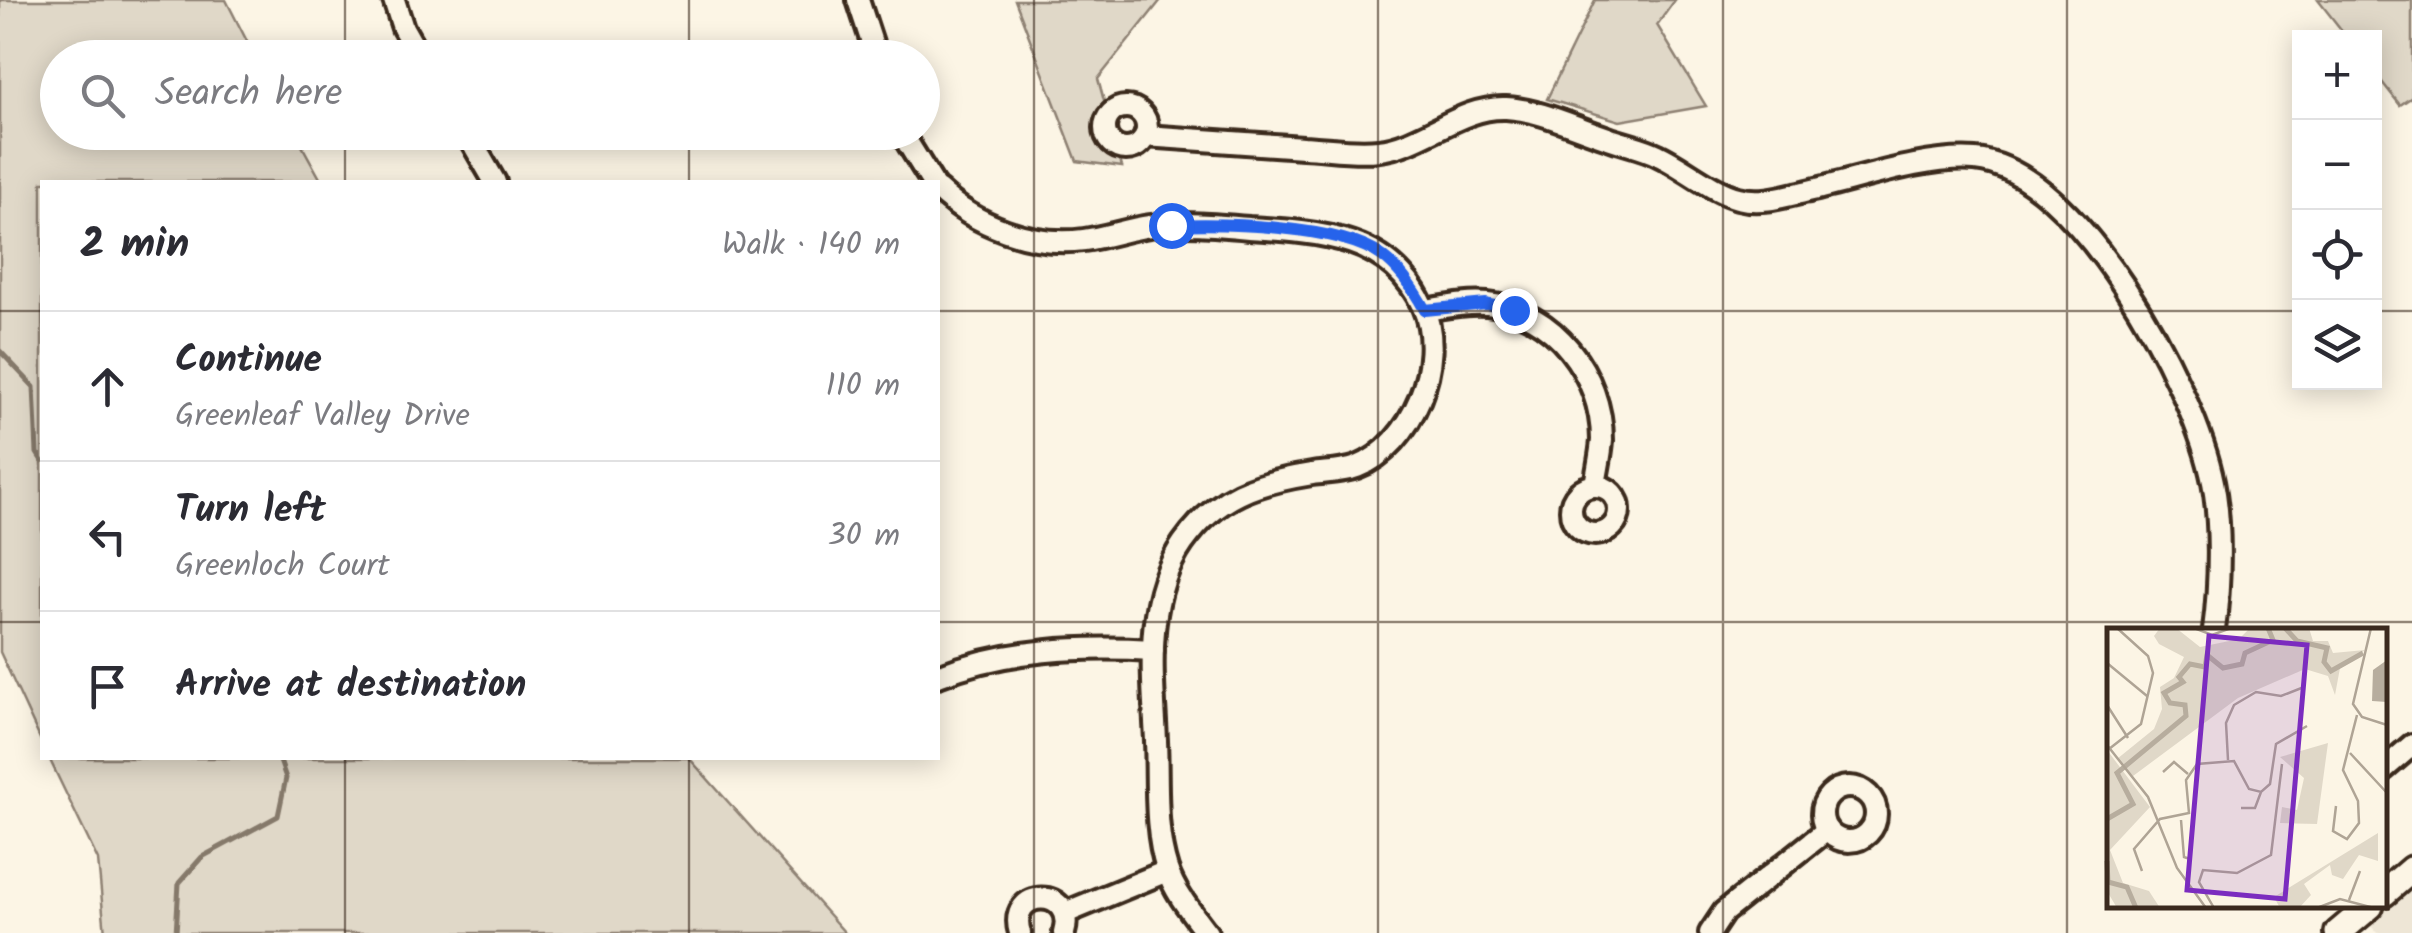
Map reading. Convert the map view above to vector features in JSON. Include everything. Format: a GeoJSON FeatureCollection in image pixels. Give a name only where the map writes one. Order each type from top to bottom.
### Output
{"type":"FeatureCollection","features":[{"type":"Feature","properties":{"kind":"street"},"geometry":{"type":"LineString","coordinates":[[394,0],[410,40]]}},
{"type":"Feature","properties":{"kind":"street"},"geometry":{"type":"LineString","coordinates":[[858,0],[871,40]]}},
{"type":"Feature","properties":{"kind":"street"},"geometry":{"type":"LineString","coordinates":[[1145,136],[1378,150],[1417,141],[1461,118],[1505,108],[1547,117],[1656,154],[1737,198],[1764,200],[1908,167],[1952,161],[1977,160],[2006,169],[2036,186],[2091,241],[2168,360],[2193,415],[2212,475],[2220,574],[2214,628]]}},
{"type":"Feature","properties":{"kind":"street"},"geometry":{"type":"LineString","coordinates":[[476,150],[494,180]]}},
{"type":"Feature","properties":{"kind":"street"},"geometry":{"type":"LineString","coordinates":[[912,150],[931,180]]}},
{"type":"Feature","properties":{"kind":"street"},"geometry":{"type":"LineString","coordinates":[[940,193],[1007,232],[1053,240],[1081,240],[1151,226],[1193,224],[1345,238],[1383,256],[1425,310],[1431,366],[1425,389],[1402,428],[1380,451],[1357,466],[1274,480],[1244,490],[1209,512],[1182,544],[1158,595],[1153,650],[1160,839],[1167,871],[1182,901],[1207,933]]}},
{"type":"Feature","properties":{"kind":"street"},"geometry":{"type":"LineString","coordinates":[[1425,310],[1486,304],[1514,310],[1556,335],[1576,356],[1595,392],[1602,441],[1595,486]]}},
{"type":"Feature","properties":{"kind":"street"},"geometry":{"type":"LineString","coordinates":[[940,675],[984,661],[1066,649],[1153,650]]}},
{"type":"Feature","properties":{"kind":"street"},"geometry":{"type":"LineString","coordinates":[[2387,766],[2412,745]]}},
{"type":"Feature","properties":{"kind":"street"},"geometry":{"type":"LineString","coordinates":[[1710,933],[1724,912],[1827,830]]}},
{"type":"Feature","properties":{"kind":"street"},"geometry":{"type":"LineString","coordinates":[[2387,890],[2412,869]]}},
{"type":"Feature","properties":{"kind":"street"},"geometry":{"type":"LineString","coordinates":[[1020,933],[1020,910],[1032,900],[1048,898],[1064,923],[1167,871]]}},
{"type":"Feature","properties":{"kind":"street"},"geometry":{"type":"LineString","coordinates":[[2338,933],[2368,908]]}},
{"type":"Feature","properties":{"kind":"shaded area"},"geometry":{"type":"Polygon","coordinates":[[[0,0],[226,0],[246,40],[40,40],[40,150],[304,150],[321,180],[40,180],[40,739],[0,652],[0,0]]]}},
{"type":"Feature","properties":{"kind":"shaded area"},"geometry":{"type":"Polygon","coordinates":[[[1015,0],[1161,0],[1098,79],[1122,167],[1077,161],[1015,0]]]}},
{"type":"Feature","properties":{"kind":"shaded area"},"geometry":{"type":"Polygon","coordinates":[[[1595,0],[1675,0],[1657,25],[1706,106],[1620,121],[1547,99],[1595,0]]]}},
{"type":"Feature","properties":{"kind":"shaded area"},"geometry":{"type":"Polygon","coordinates":[[[2318,0],[2412,0],[2412,97],[2400,105],[2382,82],[2382,30],[2342,30],[2318,0]]]}},
{"type":"Feature","properties":{"kind":"shaded area"},"geometry":{"type":"Polygon","coordinates":[[[50,760],[691,760],[845,933],[105,933],[98,860],[50,760]]]}},
{"type":"Feature","properties":{"kind":"shaded area"},"geometry":{"type":"Polygon","coordinates":[[[2412,880],[2412,933],[2377,933],[2366,920],[2380,908],[2387,908],[2387,902],[2412,880]]]}},
{"type":"Feature","properties":{"kind":"waterway"},"geometry":{"type":"LineString","coordinates":[[0,351],[34,387],[40,458]]}},
{"type":"Feature","properties":{"kind":"waterway"},"geometry":{"type":"LineString","coordinates":[[176,933],[179,883],[202,857],[278,816],[286,778],[280,760]]}},
{"type":"Feature","properties":{"kind":"route"},"geometry":{"type":"LineString","coordinates":[[1171,225],[1312,232],[1345,238],[1383,256],[1425,310],[1486,304],[1514,310]]}}]}
